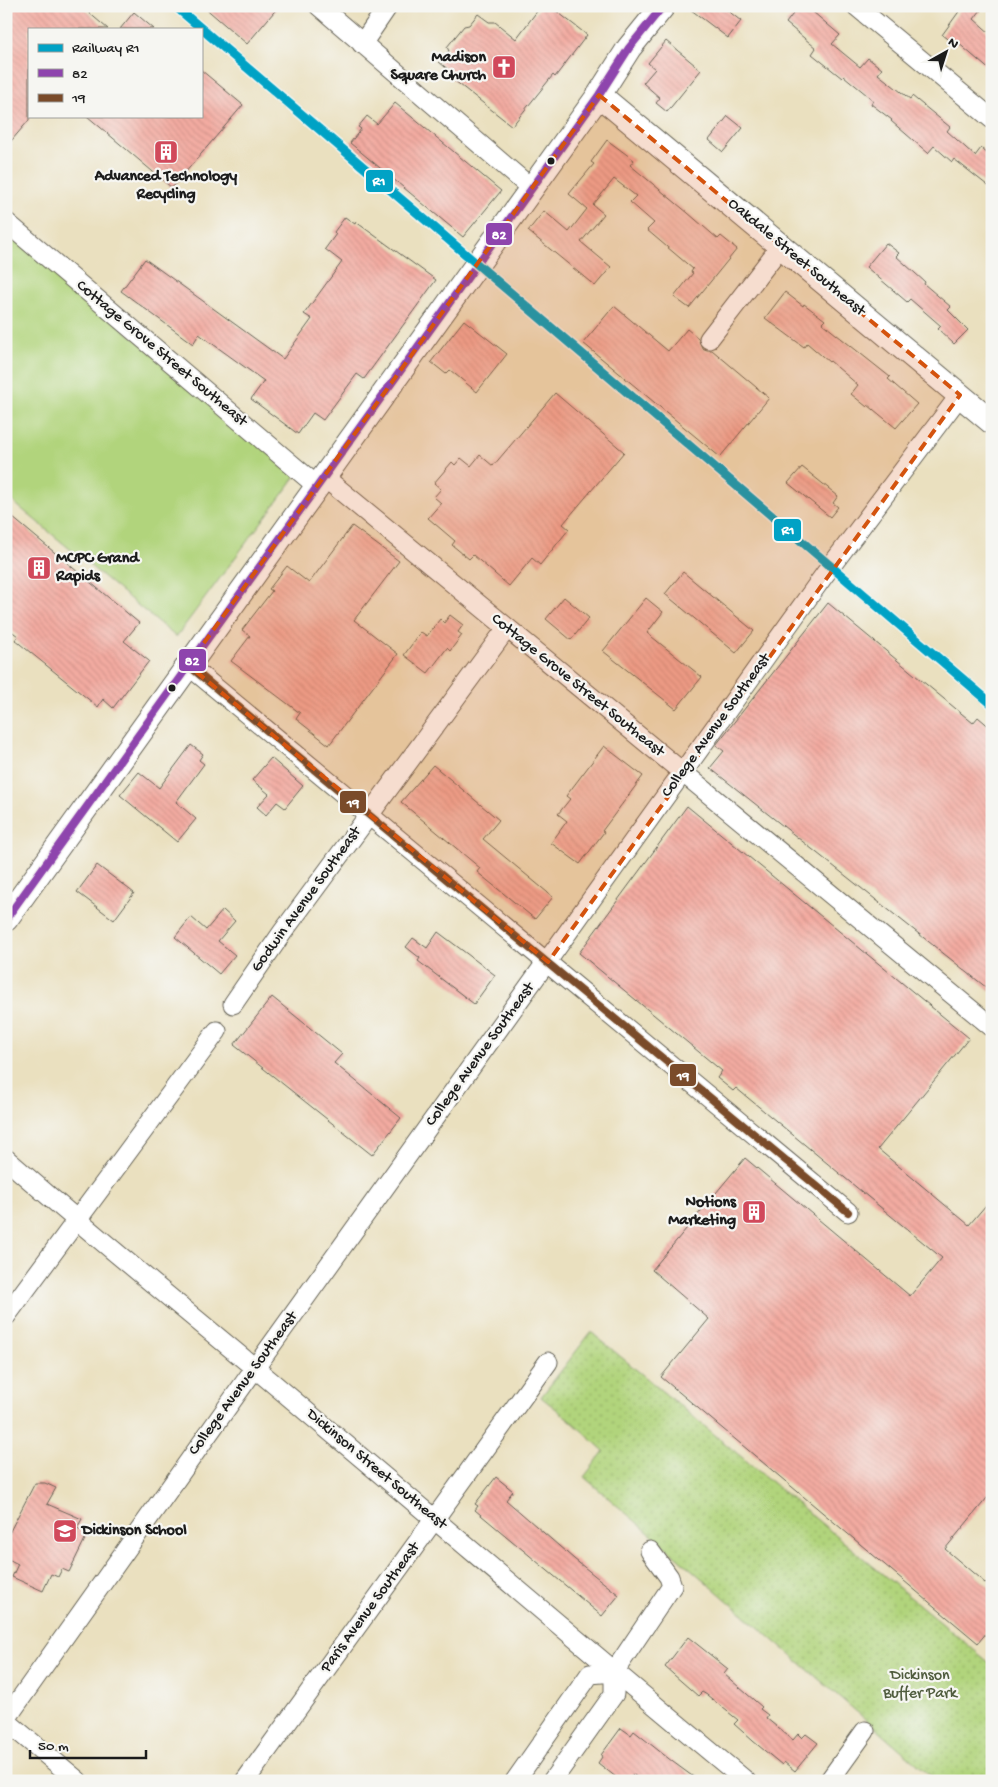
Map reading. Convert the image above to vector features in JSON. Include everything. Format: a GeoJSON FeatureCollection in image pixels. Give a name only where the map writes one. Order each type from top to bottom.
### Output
{"type":"FeatureCollection","features":[{"type":"Feature","properties":{"kind":"street"},"geometry":{"type":"LineString","coordinates":[[319,6],[532,189]]}},
{"type":"Feature","properties":{"kind":"street"},"geometry":{"type":"LineString","coordinates":[[362,44],[388,6]]}},
{"type":"Feature","properties":{"kind":"street"},"geometry":{"type":"LineString","coordinates":[[6,919],[600,95],[629,48],[663,6]]}},
{"type":"Feature","properties":{"kind":"street"},"geometry":{"type":"LineString","coordinates":[[856,6],[992,119]]}},
{"type":"Feature","properties":{"kind":"street","name":"Oakdale Street Southeast"},"geometry":{"type":"LineString","coordinates":[[600,95],[992,422]]}},
{"type":"Feature","properties":{"kind":"street","name":"Cottage Grove Street Southeast"},"geometry":{"type":"LineString","coordinates":[[6,222],[320,482],[506,628],[992,1027]]}},
{"type":"Feature","properties":{"kind":"street"},"geometry":{"type":"LineString","coordinates":[[708,339],[781,246]]}},
{"type":"Feature","properties":{"kind":"street","name":"College Avenue Southeast"},"geometry":{"type":"LineString","coordinates":[[6,1720],[255,1368],[825,574],[960,395]]}},
{"type":"Feature","properties":{"kind":"street","name":"Godwin Avenue Southeast"},"geometry":{"type":"LineString","coordinates":[[232,1004],[506,628]]}},
{"type":"Feature","properties":{"kind":"street"},"geometry":{"type":"LineString","coordinates":[[188,665],[848,1212]]}},
{"type":"Feature","properties":{"kind":"street"},"geometry":{"type":"LineString","coordinates":[[6,1316],[217,1031]]}},
{"type":"Feature","properties":{"kind":"street","name":"Dickinson Street Southeast"},"geometry":{"type":"LineString","coordinates":[[6,1159],[76,1220],[746,1781]]}},
{"type":"Feature","properties":{"kind":"street","name":"Paris Avenue Southeast"},"geometry":{"type":"LineString","coordinates":[[245,1781],[548,1362]]}},
{"type":"Feature","properties":{"kind":"street"},"geometry":{"type":"LineString","coordinates":[[552,1781],[614,1694],[614,1672],[672,1586],[669,1577],[650,1551]]}},
{"type":"Feature","properties":{"kind":"street"},"geometry":{"type":"LineString","coordinates":[[515,1781],[590,1674],[614,1672]]}},
{"type":"Feature","properties":{"kind":"street"},"geometry":{"type":"LineString","coordinates":[[6,1720],[78,1781]]}},
{"type":"Feature","properties":{"kind":"street"},"geometry":{"type":"LineString","coordinates":[[829,1781],[865,1731]]}},
{"type":"Feature","properties":{"kind":"highlighted area"},"geometry":{"type":"Polygon","coordinates":[[[599,95],[960,395],[548,962],[188,665],[599,95]]]}},
{"type":"Feature","properties":{"kind":"green space"},"geometry":{"type":"Polygon","coordinates":[[[6,229],[296,476],[176,637],[6,496],[6,229]]]}},
{"type":"Feature","properties":{"kind":"green space","name":"Dickinson Buffer Park"},"geometry":{"type":"Polygon","coordinates":[[[591,1332],[992,1665],[992,1781],[937,1781],[584,1477],[604,1451],[541,1397],[591,1332]]]}},
{"type":"Feature","properties":{"kind":"building"},"geometry":{"type":"Polygon","coordinates":[[[6,6],[81,6],[107,28],[28,28],[29,120],[6,147],[6,6]]]}},
{"type":"Feature","properties":{"kind":"building"},"geometry":{"type":"Polygon","coordinates":[[[203,6],[279,6],[247,44],[203,6]]]}},
{"type":"Feature","properties":{"kind":"building","name":"Madison Square Church"},"geometry":{"type":"Polygon","coordinates":[[[541,6],[550,6],[587,35],[555,77],[553,75],[512,126],[450,77],[450,71],[439,62],[449,51],[447,47],[464,26],[469,25],[478,14],[489,22],[495,22],[516,39],[541,6]]]}},
{"type":"Feature","properties":{"kind":"building"},"geometry":{"type":"Polygon","coordinates":[[[686,6],[722,6],[741,21],[728,38],[686,6]]]}},
{"type":"Feature","properties":{"kind":"building"},"geometry":{"type":"Polygon","coordinates":[[[799,6],[806,6],[840,35],[832,44],[860,67],[868,58],[882,69],[878,74],[910,99],[912,96],[950,127],[947,131],[975,156],[981,148],[992,158],[992,189],[954,159],[952,162],[934,146],[928,153],[892,120],[871,104],[873,100],[844,76],[842,78],[812,54],[816,48],[786,23],[799,6]]]}},
{"type":"Feature","properties":{"kind":"building"},"geometry":{"type":"Polygon","coordinates":[[[963,6],[984,6],[974,19],[992,35],[992,72],[957,42],[955,45],[942,35],[963,6]]]}},
{"type":"Feature","properties":{"kind":"building"},"geometry":{"type":"Polygon","coordinates":[[[134,12],[153,28],[121,28],[134,12]]]}},
{"type":"Feature","properties":{"kind":"building"},"geometry":{"type":"Polygon","coordinates":[[[666,41],[701,70],[667,112],[656,103],[660,98],[643,83],[655,69],[648,63],[666,41]]]}},
{"type":"Feature","properties":{"kind":"building","name":"Advanced Technology Recycling"},"geometry":{"type":"Polygon","coordinates":[[[202,71],[243,105],[172,188],[89,118],[202,118],[202,71]]]}},
{"type":"Feature","properties":{"kind":"building"},"geometry":{"type":"Polygon","coordinates":[[[395,103],[501,191],[463,237],[350,143],[361,129],[358,127],[367,116],[377,124],[395,103]]]}},
{"type":"Feature","properties":{"kind":"building"},"geometry":{"type":"Polygon","coordinates":[[[728,116],[743,128],[723,152],[709,140],[728,116]]]}},
{"type":"Feature","properties":{"kind":"building"},"geometry":{"type":"Polygon","coordinates":[[[607,140],[634,160],[630,165],[718,239],[721,236],[737,249],[689,308],[674,297],[693,273],[691,272],[693,269],[647,230],[654,223],[630,202],[636,196],[614,179],[593,205],[604,214],[581,242],[611,267],[595,286],[528,231],[544,211],[569,232],[587,209],[569,194],[594,164],[591,162],[607,140]]]}},
{"type":"Feature","properties":{"kind":"building"},"geometry":{"type":"Polygon","coordinates":[[[345,217],[355,224],[356,222],[436,280],[364,379],[357,374],[323,420],[313,413],[298,434],[251,399],[264,381],[199,334],[193,344],[121,291],[145,259],[283,359],[312,319],[304,314],[342,262],[325,249],[345,217]]]}},
{"type":"Feature","properties":{"kind":"building"},"geometry":{"type":"Polygon","coordinates":[[[886,243],[899,253],[896,256],[925,282],[924,284],[951,307],[948,310],[968,330],[954,344],[938,329],[941,326],[910,299],[907,302],[866,267],[886,243]]]}},
{"type":"Feature","properties":{"kind":"building"},"geometry":{"type":"Polygon","coordinates":[[[785,292],[825,320],[822,323],[890,377],[888,379],[917,404],[896,428],[851,394],[858,385],[830,361],[807,343],[804,347],[765,318],[785,292]]]}},
{"type":"Feature","properties":{"kind":"building"},"geometry":{"type":"Polygon","coordinates":[[[614,306],[668,351],[687,329],[698,338],[702,348],[712,350],[769,398],[720,457],[583,343],[614,306]]]}},
{"type":"Feature","properties":{"kind":"building"},"geometry":{"type":"Polygon","coordinates":[[[464,320],[507,354],[477,392],[450,370],[446,374],[431,362],[464,320]]]}},
{"type":"Feature","properties":{"kind":"building"},"geometry":{"type":"Polygon","coordinates":[[[555,393],[624,452],[563,524],[569,529],[540,565],[532,558],[509,586],[473,555],[469,559],[452,545],[455,541],[428,518],[441,503],[434,497],[441,489],[434,483],[452,462],[455,465],[461,458],[471,466],[480,455],[493,466],[555,393]]]}},
{"type":"Feature","properties":{"kind":"building"},"geometry":{"type":"Polygon","coordinates":[[[802,467],[838,496],[833,503],[838,507],[830,517],[788,483],[802,467]]]}},
{"type":"Feature","properties":{"kind":"building","name":"MCPC Grand Rapids"},"geometry":{"type":"Polygon","coordinates":[[[6,512],[139,623],[124,641],[149,661],[113,708],[103,699],[98,707],[15,640],[18,636],[6,627],[6,512]]]}},
{"type":"Feature","properties":{"kind":"building"},"geometry":{"type":"Polygon","coordinates":[[[352,526],[399,561],[354,620],[398,654],[329,745],[296,719],[300,713],[231,661],[250,636],[242,630],[272,591],[269,589],[287,566],[309,583],[352,526]]]}},
{"type":"Feature","properties":{"kind":"building"},"geometry":{"type":"Polygon","coordinates":[[[683,572],[754,631],[736,653],[665,594],[683,572]]]}},
{"type":"Feature","properties":{"kind":"building"},"geometry":{"type":"Polygon","coordinates":[[[564,597],[589,618],[571,640],[546,619],[564,597]]]}},
{"type":"Feature","properties":{"kind":"building"},"geometry":{"type":"Polygon","coordinates":[[[646,598],[663,612],[647,633],[702,677],[676,709],[603,651],[646,598]]]}},
{"type":"Feature","properties":{"kind":"building"},"geometry":{"type":"Polygon","coordinates":[[[828,603],[973,723],[978,717],[992,729],[992,992],[710,768],[724,751],[716,745],[828,603]]]}},
{"type":"Feature","properties":{"kind":"building"},"geometry":{"type":"Polygon","coordinates":[[[450,615],[463,625],[458,632],[462,635],[450,651],[447,648],[428,673],[404,655],[421,632],[427,636],[440,619],[444,623],[450,615]]]}},
{"type":"Feature","properties":{"kind":"building"},"geometry":{"type":"Polygon","coordinates":[[[191,745],[203,754],[199,760],[204,764],[176,802],[196,819],[177,842],[120,795],[139,772],[159,788],[191,745]]]}},
{"type":"Feature","properties":{"kind":"building"},"geometry":{"type":"Polygon","coordinates":[[[604,746],[643,776],[580,864],[551,843],[567,821],[558,814],[570,799],[566,796],[604,746]]]}},
{"type":"Feature","properties":{"kind":"building"},"geometry":{"type":"Polygon","coordinates":[[[271,758],[303,786],[285,808],[277,802],[266,815],[257,807],[269,794],[252,780],[271,758]]]}},
{"type":"Feature","properties":{"kind":"building"},"geometry":{"type":"Polygon","coordinates":[[[433,765],[499,820],[483,839],[553,897],[535,919],[477,872],[480,868],[401,802],[433,765]]]}},
{"type":"Feature","properties":{"kind":"building","name":"Notions Marketing"},"geometry":{"type":"Polygon","coordinates":[[[687,806],[969,1038],[878,1149],[969,1225],[992,1198],[992,1492],[945,1549],[992,1589],[992,1626],[978,1643],[661,1377],[709,1319],[652,1270],[745,1158],[910,1296],[942,1258],[736,1088],[733,1091],[717,1078],[722,1071],[579,953],[687,806]]]}},
{"type":"Feature","properties":{"kind":"building"},"geometry":{"type":"Polygon","coordinates":[[[97,865],[134,893],[114,920],[77,892],[97,865]]]}},
{"type":"Feature","properties":{"kind":"building"},"geometry":{"type":"Polygon","coordinates":[[[223,910],[235,921],[218,941],[235,955],[219,974],[175,937],[191,917],[206,930],[223,910]]]}},
{"type":"Feature","properties":{"kind":"building"},"geometry":{"type":"Polygon","coordinates":[[[438,932],[495,975],[474,1004],[418,961],[420,958],[406,947],[413,938],[427,948],[438,932]]]}},
{"type":"Feature","properties":{"kind":"building"},"geometry":{"type":"Polygon","coordinates":[[[272,997],[342,1054],[334,1063],[401,1118],[372,1155],[234,1045],[272,997]]]}},
{"type":"Feature","properties":{"kind":"building"},"geometry":{"type":"Polygon","coordinates":[[[496,1477],[513,1491],[506,1500],[619,1595],[602,1616],[475,1510],[478,1506],[475,1504],[496,1477]]]}},
{"type":"Feature","properties":{"kind":"building"},"geometry":{"type":"Polygon","coordinates":[[[35,1483],[45,1483],[56,1488],[47,1504],[82,1519],[77,1528],[88,1533],[69,1572],[62,1569],[58,1577],[51,1574],[43,1591],[12,1577],[18,1564],[6,1558],[6,1539],[35,1483]]]}},
{"type":"Feature","properties":{"kind":"building"},"geometry":{"type":"Polygon","coordinates":[[[688,1637],[728,1669],[724,1674],[762,1707],[760,1709],[768,1715],[766,1718],[793,1740],[798,1734],[802,1738],[806,1734],[818,1743],[795,1771],[784,1762],[782,1765],[753,1741],[734,1724],[738,1720],[707,1695],[702,1692],[698,1696],[665,1667],[688,1637]]]}},
{"type":"Feature","properties":{"kind":"building"},"geometry":{"type":"Polygon","coordinates":[[[621,1728],[631,1735],[634,1731],[699,1781],[641,1781],[633,1774],[627,1781],[621,1781],[598,1763],[602,1757],[601,1755],[621,1728]]]}},
{"type":"Feature","properties":{"kind":"rail line","name":"R1"},"geometry":{"type":"LineString","coordinates":[[175,6],[201,28]]}},
{"type":"Feature","properties":{"kind":"rail line","name":"R1"},"geometry":{"type":"LineString","coordinates":[[202,29],[992,704]]}},
{"type":"Feature","properties":{"kind":"transit line","name":"82"},"geometry":{"type":"LineString","coordinates":[[6,919],[599,95],[629,48],[663,6]]}},
{"type":"Feature","properties":{"kind":"transit line","name":"19"},"geometry":{"type":"LineString","coordinates":[[188,665],[848,1212]]}},
{"type":"Feature","properties":{"kind":"place","name":"Madison Square Church"},"geometry":{"type":"Point","coordinates":[504,67]}},
{"type":"Feature","properties":{"kind":"place","name":"Advanced Technology Recycling"},"geometry":{"type":"Point","coordinates":[166,152]}},
{"type":"Feature","properties":{"kind":"place","name":"MCPC Grand Rapids"},"geometry":{"type":"Point","coordinates":[39,568]}},
{"type":"Feature","properties":{"kind":"place","name":"Notions Marketing"},"geometry":{"type":"Point","coordinates":[754,1212]}},
{"type":"Feature","properties":{"kind":"place","name":"Dickinson School"},"geometry":{"type":"Point","coordinates":[65,1531]}}]}
